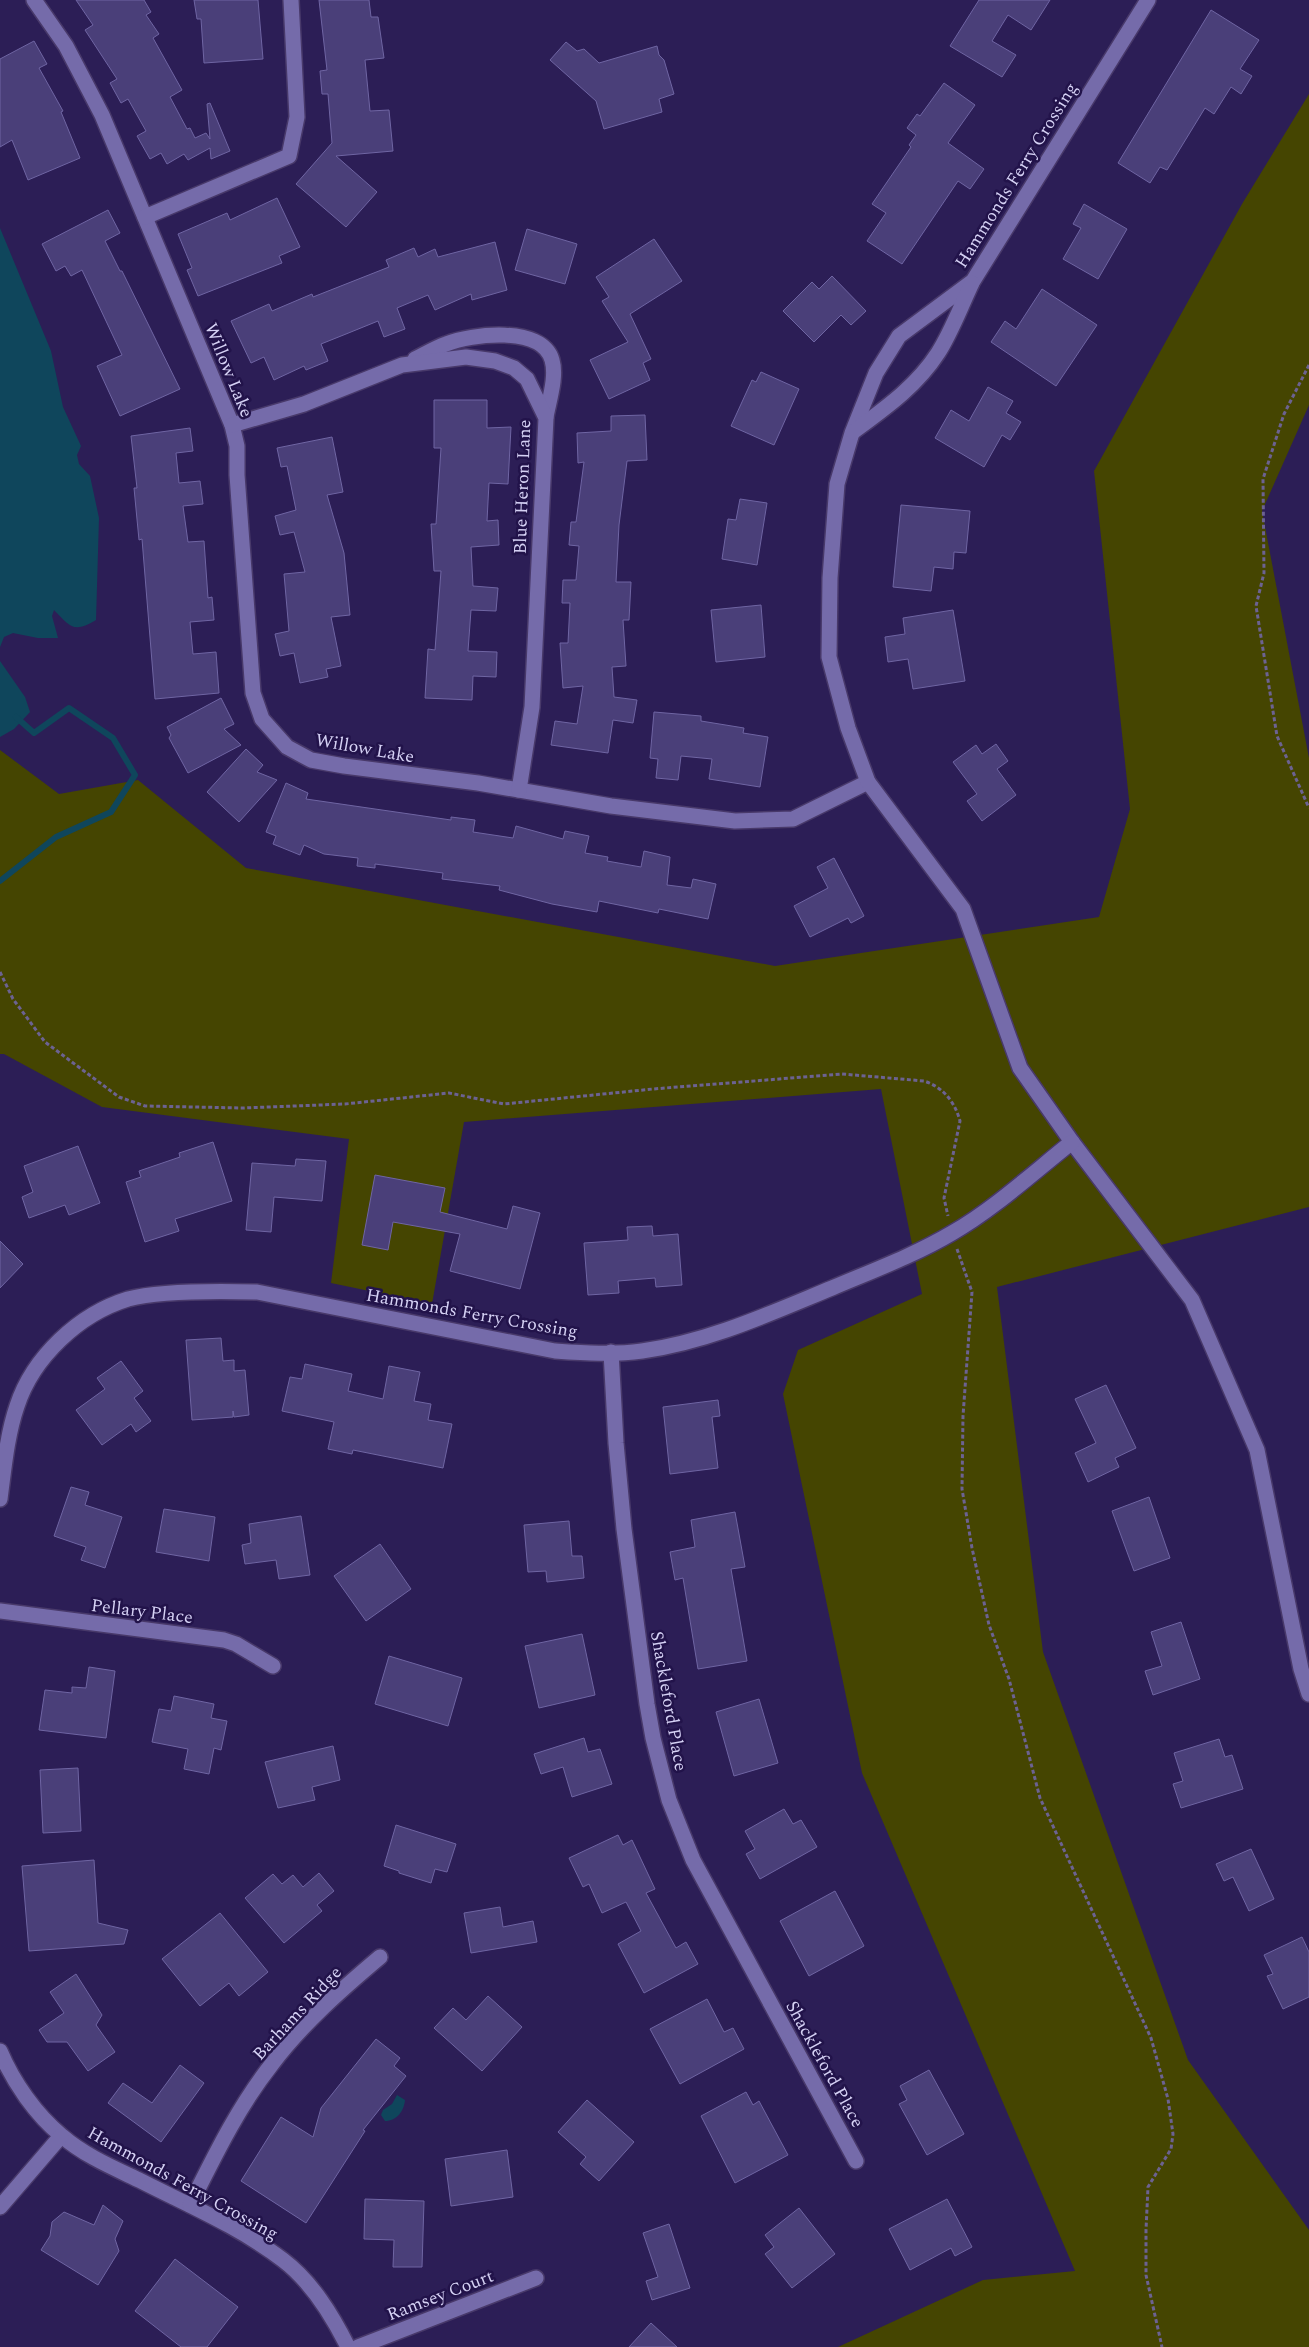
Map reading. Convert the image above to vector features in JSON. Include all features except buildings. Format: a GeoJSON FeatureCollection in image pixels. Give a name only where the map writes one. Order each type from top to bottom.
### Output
{"type":"FeatureCollection","features":[{"type":"Feature","properties":{"kind":"street","name":"Willow Lake"},"geometry":{"type":"LineString","coordinates":[[34,0],[66,46],[102,115],[232,424],[236,446],[237,485],[253,693],[262,719],[287,747],[311,760],[519,790],[611,806],[735,821],[793,818],[868,782]]}},
{"type":"Feature","properties":{"kind":"street"},"geometry":{"type":"LineString","coordinates":[[145,217],[289,156],[297,117],[292,0]]}},
{"type":"Feature","properties":{"kind":"street","name":"Hammonds Ferry Crossing"},"geometry":{"type":"LineString","coordinates":[[1148,0],[973,281],[900,336],[876,373],[852,433],[836,484],[830,578],[829,657],[848,728],[868,782],[963,909],[1020,1068],[1072,1142],[1192,1300],[1257,1450],[1301,1669],[1309,1694]]}},
{"type":"Feature","properties":{"kind":"street"},"geometry":{"type":"LineString","coordinates":[[852,433],[901,396],[926,370],[939,351],[973,281]]}},
{"type":"Feature","properties":{"kind":"street"},"geometry":{"type":"LineString","coordinates":[[402,364],[447,343],[481,336],[513,336],[532,339],[544,347],[552,359],[553,376],[546,418]]}},
{"type":"Feature","properties":{"kind":"street","name":"Blue Heron Lane"},"geometry":{"type":"LineString","coordinates":[[232,424],[304,404],[402,364],[466,357],[495,362],[514,368],[527,378],[546,418],[532,707],[519,790]]}},
{"type":"Feature","properties":{"kind":"street","name":"Hammonds Ferry Crossing"},"geometry":{"type":"LineString","coordinates":[[0,1499],[9,1436],[16,1406],[28,1379],[56,1343],[108,1307],[129,1299],[220,1291],[257,1292],[555,1350],[639,1352],[704,1337],[778,1310],[855,1278],[952,1233],[1072,1142]]}},
{"type":"Feature","properties":{"kind":"street","name":"Shackleford Place"},"geometry":{"type":"LineString","coordinates":[[611,1352],[616,1443],[628,1558],[647,1704],[653,1738],[669,1800],[694,1860],[856,2161]]}},
{"type":"Feature","properties":{"kind":"street","name":"Pellary Place"},"geometry":{"type":"LineString","coordinates":[[0,1611],[224,1640],[236,1644],[274,1666]]}},
{"type":"Feature","properties":{"kind":"street","name":"Barhams Ridge"},"geometry":{"type":"LineString","coordinates":[[190,2205],[222,2141],[272,2064],[341,1991],[380,1957]]}},
{"type":"Feature","properties":{"kind":"street","name":"Hammonds Ferry Crossing"},"geometry":{"type":"LineString","coordinates":[[0,2051],[20,2090],[61,2136],[105,2164],[190,2205],[260,2244],[284,2261],[327,2309],[348,2347]]}},
{"type":"Feature","properties":{"kind":"street"},"geometry":{"type":"LineString","coordinates":[[0,2206],[61,2136]]}},
{"type":"Feature","properties":{"kind":"street","name":"Ramsey Court"},"geometry":{"type":"LineString","coordinates":[[358,2347],[536,2278]]}},
{"type":"Feature","properties":{"kind":"path"},"geometry":{"type":"LineString","coordinates":[[1309,364],[1284,414],[1263,479],[1264,573],[1256,606],[1276,736],[1309,808]]}},
{"type":"Feature","properties":{"kind":"path"},"geometry":{"type":"LineString","coordinates":[[0,972],[13,999],[45,1042],[119,1097],[145,1106],[243,1108],[345,1104],[449,1093],[504,1104],[653,1089],[842,1074],[924,1081],[933,1084],[942,1091],[957,1110],[960,1121],[944,1198],[952,1233],[972,1292],[962,1416],[962,1489],[972,1548],[989,1625],[1009,1679],[1040,1798],[1151,2038],[1168,2099],[1173,2134],[1171,2149],[1148,2187],[1146,2230],[1146,2275],[1162,2347]]}},
{"type":"Feature","properties":{"kind":"shaded area"},"geometry":{"type":"Polygon","coordinates":[[[1309,94],[1309,405],[1262,511],[1309,758],[1309,1207],[997,1287],[1043,1652],[1188,2060],[1309,2230],[1309,2347],[838,2347],[983,2280],[1075,2271],[862,1773],[783,1394],[798,1350],[922,1294],[881,1089],[464,1122],[432,1304],[331,1283],[349,1139],[102,1107],[4,1054],[0,1054],[0,750],[59,794],[138,780],[246,868],[775,966],[1099,917],[1130,809],[1094,471],[1242,204],[1309,94]]]}},
{"type":"Feature","properties":{"kind":"water"},"geometry":{"type":"Polygon","coordinates":[[[0,228],[51,351],[63,407],[81,446],[77,455],[79,464],[90,476],[99,518],[96,620],[82,627],[72,626],[54,610],[52,616],[58,638],[38,638],[13,633],[4,637],[0,647],[0,228]]]}},
{"type":"Feature","properties":{"kind":"water"},"geometry":{"type":"Polygon","coordinates":[[[0,661],[25,697],[30,712],[14,729],[0,737],[0,661]]]}},
{"type":"Feature","properties":{"kind":"water"},"geometry":{"type":"Polygon","coordinates":[[[397,2095],[405,2100],[403,2108],[399,2115],[389,2121],[385,2121],[381,2115],[383,2110],[392,2104],[397,2095]]]}},
{"type":"Feature","properties":{"kind":"waterway"},"geometry":{"type":"LineString","coordinates":[[0,881],[56,837],[111,812],[135,775],[113,738],[69,708],[34,733],[16,717]]}}]}
